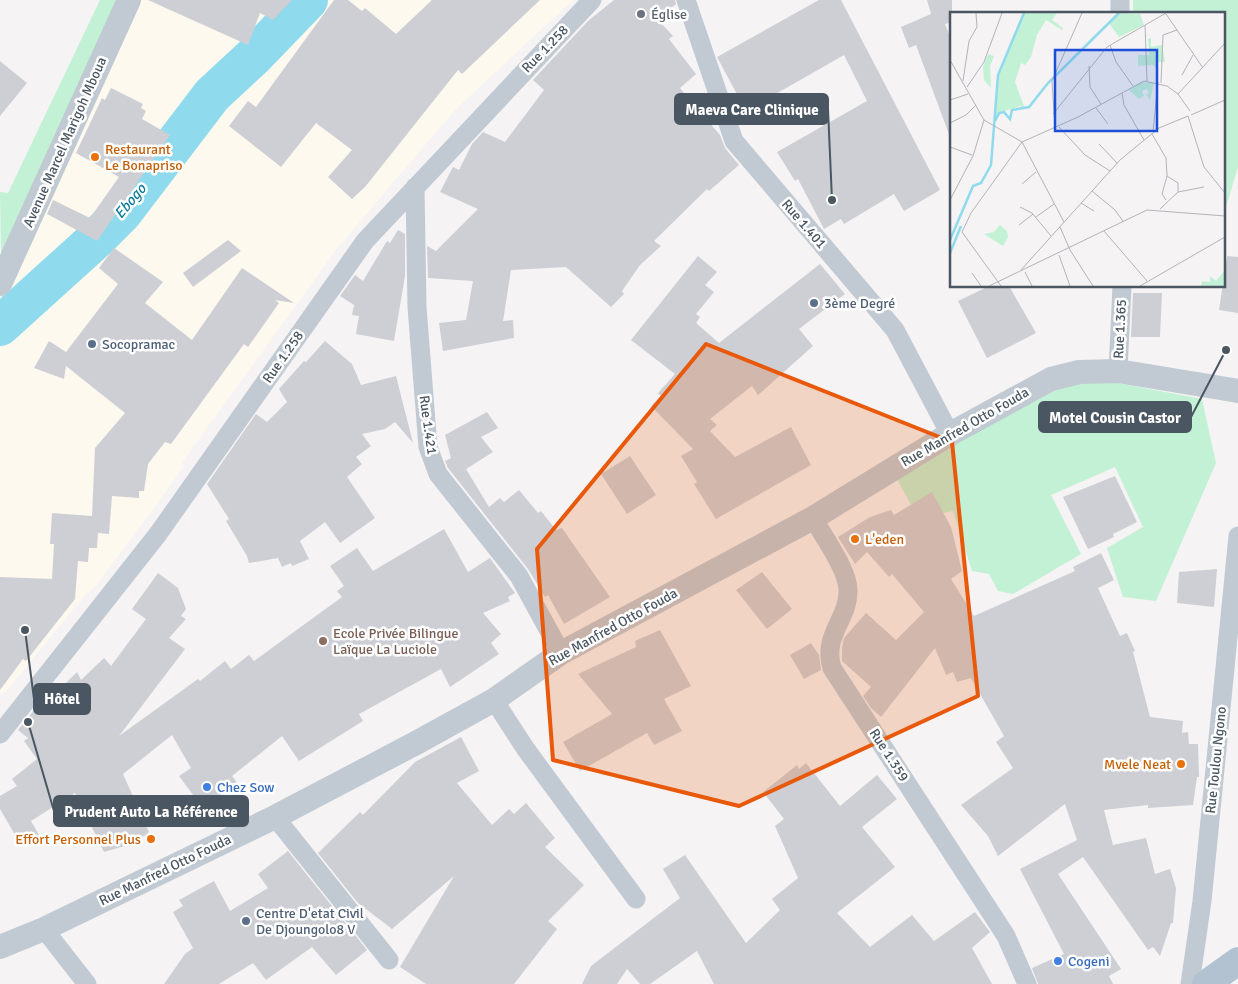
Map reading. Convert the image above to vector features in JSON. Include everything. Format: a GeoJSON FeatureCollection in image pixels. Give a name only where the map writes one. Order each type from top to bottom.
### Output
{"type":"FeatureCollection","features":[{"type":"Feature","properties":{"kind":"main road"},"geometry":{"type":"LineString","coordinates":[[1206,984],[1238,961]]}},
{"type":"Feature","properties":{"kind":"street","name":"Avenue Marcel Marigoh Mboua"},"geometry":{"type":"LineString","coordinates":[[0,284],[130,0]]}},
{"type":"Feature","properties":{"kind":"street","name":"Rue 1.258"},"geometry":{"type":"LineString","coordinates":[[0,734],[158,534],[365,241],[592,0]]}},
{"type":"Feature","properties":{"kind":"street","name":"Rue 1.401"},"geometry":{"type":"LineString","coordinates":[[686,0],[734,141],[895,330],[950,434]]}},
{"type":"Feature","properties":{"kind":"street","name":"Rue 1.421"},"geometry":{"type":"LineString","coordinates":[[414,187],[418,307],[428,447],[438,474],[519,576],[561,653]]}},
{"type":"Feature","properties":{"kind":"street","name":"Rue 1.365"},"geometry":{"type":"LineString","coordinates":[[1118,371],[1122,288]]}},
{"type":"Feature","properties":{"kind":"street","name":"Rue Manfred Otto Fouda"},"geometry":{"type":"LineString","coordinates":[[0,947],[44,929],[275,817],[494,700],[561,653],[813,518],[950,434],[1051,379],[1080,372],[1118,371],[1238,390]]}},
{"type":"Feature","properties":{"kind":"street","name":"Rue 1.359"},"geometry":{"type":"LineString","coordinates":[[813,518],[846,578],[848,590],[847,601],[830,644],[828,656],[832,668],[1006,936],[1027,984]]}},
{"type":"Feature","properties":{"kind":"street","name":"Rue Toulou Ngono"},"geometry":{"type":"LineString","coordinates":[[1190,984],[1202,901],[1238,536]]}},
{"type":"Feature","properties":{"kind":"street"},"geometry":{"type":"LineString","coordinates":[[494,700],[525,748],[636,899]]}},
{"type":"Feature","properties":{"kind":"street"},"geometry":{"type":"LineString","coordinates":[[275,817],[389,960]]}},
{"type":"Feature","properties":{"kind":"street"},"geometry":{"type":"LineString","coordinates":[[44,929],[87,984]]}},
{"type":"Feature","properties":{"kind":"highlighted area"},"geometry":{"type":"Polygon","coordinates":[[[706,344],[952,442],[978,696],[739,806],[553,760],[537,549],[706,344]]]}},
{"type":"Feature","properties":{"kind":"shaded area"},"geometry":{"type":"Polygon","coordinates":[[[142,0],[573,0],[457,108],[339,246],[191,450],[182,464],[184,466],[152,511],[94,588],[84,596],[9,688],[0,695],[0,302],[142,0]]]}},
{"type":"Feature","properties":{"kind":"green space"},"geometry":{"type":"Polygon","coordinates":[[[100,0],[139,0],[2,302],[0,192],[8,193],[100,0]]]}},
{"type":"Feature","properties":{"kind":"green space"},"geometry":{"type":"Polygon","coordinates":[[[1133,0],[1238,0],[1238,167],[1226,207],[1226,12],[1133,12],[1133,0]]]}},
{"type":"Feature","properties":{"kind":"green space"},"geometry":{"type":"Polygon","coordinates":[[[1102,380],[1202,399],[1216,463],[1156,601],[1123,597],[1107,548],[1143,527],[1115,467],[1051,495],[1081,554],[1013,594],[998,591],[989,574],[972,571],[953,511],[918,518],[897,479],[1046,388],[1102,380]]]}},
{"type":"Feature","properties":{"kind":"building"},"geometry":{"type":"Polygon","coordinates":[[[148,0],[292,0],[273,20],[260,13],[248,45],[148,0]]]}},
{"type":"Feature","properties":{"kind":"building"},"geometry":{"type":"Polygon","coordinates":[[[334,0],[348,0],[362,11],[365,8],[396,34],[432,0],[540,0],[462,74],[458,70],[365,187],[352,199],[328,177],[352,150],[316,123],[281,167],[229,126],[248,101],[256,107],[334,0]]]}},
{"type":"Feature","properties":{"kind":"building"},"geometry":{"type":"Polygon","coordinates":[[[614,0],[675,0],[676,4],[657,19],[673,36],[669,39],[696,74],[680,88],[720,135],[725,148],[739,165],[709,191],[707,189],[654,241],[661,246],[640,265],[622,291],[624,294],[611,307],[566,267],[511,270],[503,321],[513,320],[514,338],[443,351],[439,323],[466,320],[473,281],[428,278],[427,246],[436,251],[478,209],[440,192],[453,167],[459,170],[472,144],[483,132],[505,142],[544,90],[533,80],[588,21],[614,0]]]}},
{"type":"Feature","properties":{"kind":"building"},"geometry":{"type":"Polygon","coordinates":[[[819,0],[841,0],[940,190],[904,211],[894,194],[844,224],[841,219],[824,229],[798,179],[795,181],[777,152],[867,101],[844,55],[746,111],[717,57],[819,0]]]}},
{"type":"Feature","properties":{"kind":"building"},"geometry":{"type":"Polygon","coordinates":[[[927,0],[952,0],[950,23],[945,24],[950,37],[950,137],[916,45],[909,48],[901,27],[931,14],[927,0]]]}},
{"type":"Feature","properties":{"kind":"building"},"geometry":{"type":"Polygon","coordinates":[[[0,61],[27,83],[0,116],[0,61]]]}},
{"type":"Feature","properties":{"kind":"building"},"geometry":{"type":"Polygon","coordinates":[[[111,88],[143,104],[141,108],[146,111],[142,119],[170,135],[97,241],[47,214],[53,200],[90,218],[119,177],[76,153],[102,98],[105,100],[111,88]]]}},
{"type":"Feature","properties":{"kind":"building"},"geometry":{"type":"Polygon","coordinates":[[[398,230],[405,234],[405,276],[394,341],[356,334],[359,316],[352,315],[354,305],[340,296],[355,275],[363,281],[387,241],[390,243],[398,230]]]}},
{"type":"Feature","properties":{"kind":"building"},"geometry":{"type":"Polygon","coordinates":[[[228,240],[241,251],[193,287],[183,273],[228,240]]]}},
{"type":"Feature","properties":{"kind":"building"},"geometry":{"type":"Polygon","coordinates":[[[114,248],[163,282],[145,303],[192,340],[242,268],[294,303],[275,300],[279,303],[248,347],[244,344],[171,444],[165,442],[148,464],[144,491],[139,491],[139,498],[112,496],[109,534],[98,533],[97,548],[89,548],[88,562],[78,561],[75,599],[26,661],[23,659],[0,690],[0,577],[52,579],[54,544],[50,544],[52,513],[92,516],[95,448],[125,413],[66,366],[64,379],[34,368],[49,341],[66,352],[118,284],[99,268],[114,248]]]}},
{"type":"Feature","properties":{"kind":"building"},"geometry":{"type":"Polygon","coordinates":[[[698,256],[717,272],[705,285],[714,292],[696,314],[700,317],[696,323],[719,343],[820,264],[845,294],[799,329],[813,346],[758,395],[752,386],[710,419],[717,425],[710,431],[735,457],[791,427],[811,465],[716,519],[694,484],[697,482],[681,456],[693,449],[651,406],[661,396],[658,393],[675,374],[631,340],[698,256]]]}},
{"type":"Feature","properties":{"kind":"building"},"geometry":{"type":"Polygon","coordinates":[[[1227,256],[1238,257],[1238,313],[1219,310],[1222,288],[1226,288],[1227,256]]]}},
{"type":"Feature","properties":{"kind":"building"},"geometry":{"type":"Polygon","coordinates":[[[985,288],[1010,288],[1036,333],[987,358],[958,301],[985,288]]]}},
{"type":"Feature","properties":{"kind":"building"},"geometry":{"type":"Polygon","coordinates":[[[1133,293],[1162,293],[1160,337],[1131,337],[1133,293]]]}},
{"type":"Feature","properties":{"kind":"building"},"geometry":{"type":"Polygon","coordinates":[[[325,341],[352,364],[361,385],[396,376],[413,443],[395,422],[385,429],[362,434],[371,446],[356,457],[362,464],[347,477],[375,518],[340,543],[325,522],[300,541],[309,559],[292,566],[291,563],[282,567],[278,558],[249,563],[247,556],[226,521],[229,519],[207,484],[256,414],[267,422],[287,402],[279,389],[325,341]]]}},
{"type":"Feature","properties":{"kind":"building"},"geometry":{"type":"Polygon","coordinates":[[[487,412],[498,428],[481,437],[493,452],[466,469],[489,507],[500,498],[504,502],[519,490],[538,513],[541,511],[556,530],[562,528],[610,597],[564,624],[548,595],[545,597],[528,569],[448,468],[445,461],[451,458],[445,435],[487,412]]]}},
{"type":"Feature","properties":{"kind":"building"},"geometry":{"type":"Polygon","coordinates":[[[630,456],[656,495],[627,514],[601,474],[630,456]]]}},
{"type":"Feature","properties":{"kind":"building"},"geometry":{"type":"Polygon","coordinates":[[[1115,476],[1137,522],[1113,534],[1114,537],[1088,549],[1063,497],[1115,476]]]}},
{"type":"Feature","properties":{"kind":"building"},"geometry":{"type":"Polygon","coordinates":[[[932,492],[951,527],[962,571],[951,579],[974,616],[1075,571],[1073,567],[1101,553],[1114,580],[1098,588],[1120,636],[1127,633],[1135,651],[1133,652],[1150,717],[1183,721],[1182,733],[1188,732],[1189,744],[1198,744],[1199,777],[1197,777],[1193,805],[1148,808],[1148,805],[1104,810],[1113,845],[1146,838],[1155,874],[1170,869],[1176,888],[1173,923],[1171,923],[1160,956],[1153,947],[1148,950],[1083,857],[1058,874],[1121,969],[1109,976],[1113,984],[1038,984],[1032,968],[1064,954],[1020,869],[1077,840],[1065,804],[998,856],[988,836],[961,805],[1013,768],[996,742],[1004,736],[971,678],[957,682],[953,672],[946,675],[935,648],[881,717],[871,708],[863,696],[871,687],[842,661],[844,638],[866,613],[896,640],[924,612],[892,574],[889,577],[867,552],[855,564],[838,537],[870,517],[891,510],[894,515],[932,492]]]}},
{"type":"Feature","properties":{"kind":"building"},"geometry":{"type":"Polygon","coordinates":[[[444,529],[468,572],[490,558],[515,593],[508,597],[510,601],[483,613],[501,634],[491,643],[499,654],[450,687],[441,669],[359,714],[363,721],[299,761],[282,736],[232,776],[238,784],[202,807],[179,776],[191,768],[172,735],[123,774],[149,832],[135,843],[104,852],[75,793],[31,821],[39,835],[21,845],[0,809],[0,796],[17,786],[12,779],[37,759],[24,741],[28,738],[18,730],[34,710],[37,712],[77,672],[81,680],[104,658],[111,666],[146,619],[132,609],[158,573],[178,588],[186,609],[181,616],[186,619],[169,638],[185,649],[119,736],[198,679],[200,681],[225,661],[231,669],[249,655],[254,661],[342,597],[337,591],[344,586],[330,566],[357,548],[373,571],[444,529]]]}},
{"type":"Feature","properties":{"kind":"building"},"geometry":{"type":"Polygon","coordinates":[[[1217,569],[1214,607],[1177,603],[1179,572],[1217,569]]]}},
{"type":"Feature","properties":{"kind":"building"},"geometry":{"type":"Polygon","coordinates":[[[762,572],[792,609],[767,629],[736,590],[762,572]]]}},
{"type":"Feature","properties":{"kind":"building"},"geometry":{"type":"Polygon","coordinates":[[[660,630],[691,686],[664,699],[682,731],[654,745],[647,733],[580,771],[563,742],[612,714],[578,674],[636,647],[635,641],[660,630]]]}},
{"type":"Feature","properties":{"kind":"building"},"geometry":{"type":"Polygon","coordinates":[[[811,643],[819,655],[821,670],[804,679],[790,655],[811,643]]]}},
{"type":"Feature","properties":{"kind":"building"},"geometry":{"type":"Polygon","coordinates":[[[461,737],[479,771],[457,783],[492,825],[509,809],[514,814],[526,803],[555,838],[545,847],[584,885],[548,921],[557,929],[514,984],[426,984],[400,967],[454,876],[392,929],[358,903],[318,853],[360,812],[363,815],[415,762],[461,737]]]}},
{"type":"Feature","properties":{"kind":"building"},"geometry":{"type":"Polygon","coordinates":[[[806,763],[840,806],[877,775],[897,799],[862,827],[895,867],[837,913],[870,947],[912,915],[934,941],[975,912],[990,932],[972,948],[992,984],[714,984],[697,951],[650,984],[640,984],[627,969],[617,984],[582,984],[591,966],[680,898],[663,869],[685,855],[746,943],[780,910],[772,899],[798,878],[775,826],[784,819],[763,792],[797,765],[799,769],[806,763]]]}},
{"type":"Feature","properties":{"kind":"building"},"geometry":{"type":"Polygon","coordinates":[[[288,851],[367,950],[336,975],[312,947],[266,980],[253,963],[219,984],[164,984],[185,954],[193,948],[173,912],[183,906],[179,900],[214,881],[230,911],[268,888],[258,874],[288,851]]]}},
{"type":"Feature","properties":{"kind":"waterway","name":"Ebogo"},"geometry":{"type":"LineString","coordinates":[[0,326],[122,213],[212,95],[253,57],[308,0]]}},
{"type":"Feature","properties":{"kind":"place","name":"Église"},"geometry":{"type":"Point","coordinates":[641,14]}},
{"type":"Feature","properties":{"kind":"place","name":"Restaurant Le Bonapriso"},"geometry":{"type":"Point","coordinates":[95,157]}},
{"type":"Feature","properties":{"kind":"place","name":"Maeva Care Clinique"},"geometry":{"type":"Point","coordinates":[832,200]}},
{"type":"Feature","properties":{"kind":"place","name":"3ème Degré"},"geometry":{"type":"Point","coordinates":[814,303]}},
{"type":"Feature","properties":{"kind":"place","name":"Socopramac"},"geometry":{"type":"Point","coordinates":[92,344]}},
{"type":"Feature","properties":{"kind":"place","name":"Motel Cousin Castor"},"geometry":{"type":"Point","coordinates":[1226,350]}},
{"type":"Feature","properties":{"kind":"place","name":"L'eden"},"geometry":{"type":"Point","coordinates":[855,539]}},
{"type":"Feature","properties":{"kind":"place","name":"Hôtel"},"geometry":{"type":"Point","coordinates":[25,630]}},
{"type":"Feature","properties":{"kind":"place","name":"Ecole Privée Bilingue Laïque La Luciole"},"geometry":{"type":"Point","coordinates":[323,641]}},
{"type":"Feature","properties":{"kind":"place","name":"Prudent Auto La Référence"},"geometry":{"type":"Point","coordinates":[28,722]}},
{"type":"Feature","properties":{"kind":"place","name":"Mvele Neat"},"geometry":{"type":"Point","coordinates":[1181,764]}},
{"type":"Feature","properties":{"kind":"place","name":"Chez Sow"},"geometry":{"type":"Point","coordinates":[207,787]}},
{"type":"Feature","properties":{"kind":"place","name":"Effort Personnel Plus"},"geometry":{"type":"Point","coordinates":[151,839]}},
{"type":"Feature","properties":{"kind":"place","name":"Centre D'etat Civil De Djoungolo8 V"},"geometry":{"type":"Point","coordinates":[246,921]}},
{"type":"Feature","properties":{"kind":"place","name":"Cogeni"},"geometry":{"type":"Point","coordinates":[1058,961]}}]}
